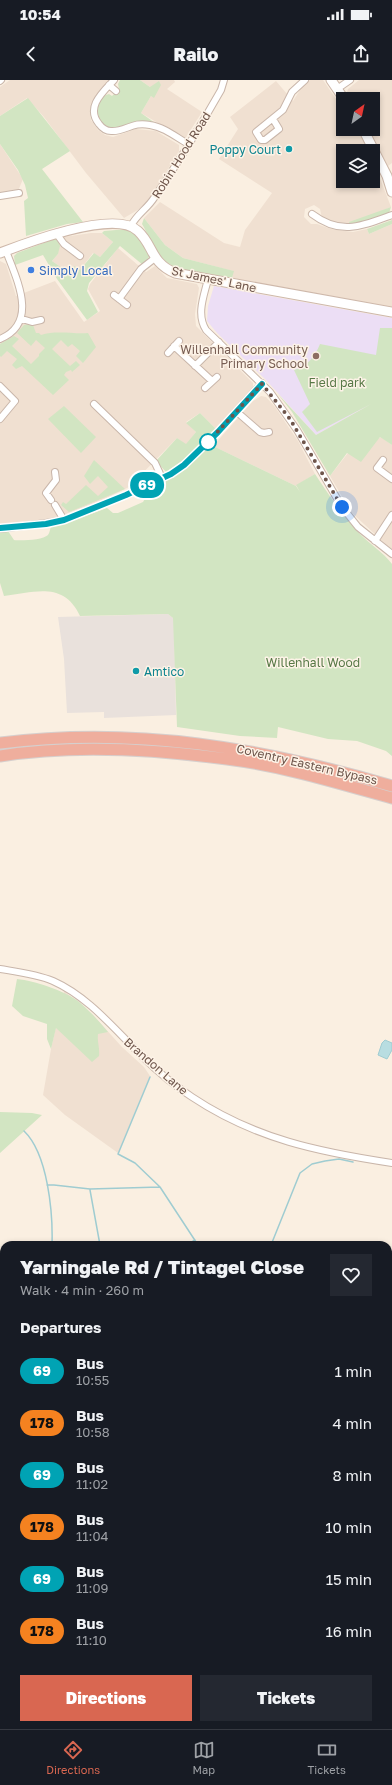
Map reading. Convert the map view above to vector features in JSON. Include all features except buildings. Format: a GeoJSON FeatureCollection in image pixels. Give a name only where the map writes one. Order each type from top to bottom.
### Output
{"type":"FeatureCollection","features":[{"type":"Feature","properties":{"kind":"highway","name":"Coventry Eastern Bypass"},"geometry":{"type":"LineString","coordinates":[[0,743],[78,737],[140,738],[206,744],[264,753],[316,765],[392,786]]}},
{"type":"Feature","properties":{"kind":"highway","name":"Coventry Eastern Bypass"},"geometry":{"type":"LineString","coordinates":[[0,756],[89,749],[151,751],[228,759],[291,771],[392,798]]}},
{"type":"Feature","properties":{"kind":"street"},"geometry":{"type":"LineString","coordinates":[[114,80],[96,102],[94,109],[95,116],[101,127],[113,132],[132,125],[150,125],[161,128],[188,144]]}},
{"type":"Feature","properties":{"kind":"street","name":"Robin Hood Road"},"geometry":{"type":"LineString","coordinates":[[131,226],[137,216],[154,199],[221,90],[224,80]]}},
{"type":"Feature","properties":{"kind":"street"},"geometry":{"type":"LineString","coordinates":[[273,119],[283,110],[292,92],[304,80]]}},
{"type":"Feature","properties":{"kind":"street"},"geometry":{"type":"LineString","coordinates":[[331,80],[340,92]]}},
{"type":"Feature","properties":{"kind":"street"},"geometry":{"type":"LineString","coordinates":[[338,89],[350,80]]}},
{"type":"Feature","properties":{"kind":"street"},"geometry":{"type":"LineString","coordinates":[[109,85],[116,91]]}},
{"type":"Feature","properties":{"kind":"street"},"geometry":{"type":"LineString","coordinates":[[367,136],[389,175],[392,192]]}},
{"type":"Feature","properties":{"kind":"street"},"geometry":{"type":"LineString","coordinates":[[0,196],[19,193]]}},
{"type":"Feature","properties":{"kind":"street"},"geometry":{"type":"LineString","coordinates":[[312,214],[328,224],[344,228],[353,228],[392,215]]}},
{"type":"Feature","properties":{"kind":"street"},"geometry":{"type":"LineString","coordinates":[[0,339],[13,331],[22,319],[22,300],[3,252],[56,233],[106,225],[123,224],[131,226]]}},
{"type":"Feature","properties":{"kind":"street","name":"St James' Lane"},"geometry":{"type":"LineString","coordinates":[[131,226],[140,233],[155,258],[162,266],[175,273],[392,312]]}},
{"type":"Feature","properties":{"kind":"street"},"geometry":{"type":"LineString","coordinates":[[56,233],[64,244],[80,256]]}},
{"type":"Feature","properties":{"kind":"street"},"geometry":{"type":"LineString","coordinates":[[119,299],[141,270],[155,258]]}},
{"type":"Feature","properties":{"kind":"street"},"geometry":{"type":"LineString","coordinates":[[208,279],[201,313],[201,320],[206,330],[262,384],[290,419],[342,507],[358,527],[392,554]]}},
{"type":"Feature","properties":{"kind":"street"},"geometry":{"type":"LineString","coordinates":[[114,295],[127,305]]}},
{"type":"Feature","properties":{"kind":"street"},"geometry":{"type":"LineString","coordinates":[[22,319],[32,322],[41,320]]}},
{"type":"Feature","properties":{"kind":"street"},"geometry":{"type":"LineString","coordinates":[[168,353],[179,341]]}},
{"type":"Feature","properties":{"kind":"street"},"geometry":{"type":"LineString","coordinates":[[195,366],[219,342]]}},
{"type":"Feature","properties":{"kind":"street"},"geometry":{"type":"LineString","coordinates":[[174,346],[195,366],[214,379],[205,388]]}},
{"type":"Feature","properties":{"kind":"street"},"geometry":{"type":"LineString","coordinates":[[0,528],[46,524],[64,520],[126,495],[162,478],[184,465],[237,412],[262,384]]}},
{"type":"Feature","properties":{"kind":"street"},"geometry":{"type":"LineString","coordinates":[[0,386],[15,401],[0,419]]}},
{"type":"Feature","properties":{"kind":"street"},"geometry":{"type":"LineString","coordinates":[[94,404],[155,464],[162,478]]}},
{"type":"Feature","properties":{"kind":"street"},"geometry":{"type":"LineString","coordinates":[[237,412],[260,432],[269,432]]}},
{"type":"Feature","properties":{"kind":"street"},"geometry":{"type":"LineString","coordinates":[[383,460],[377,468],[392,479]]}},
{"type":"Feature","properties":{"kind":"street"},"geometry":{"type":"LineString","coordinates":[[55,472],[56,480],[46,493],[64,520]]}},
{"type":"Feature","properties":{"kind":"street"},"geometry":{"type":"LineString","coordinates":[[374,541],[392,515]]}},
{"type":"Feature","properties":{"kind":"street","name":"Brandon Lane"},"geometry":{"type":"LineString","coordinates":[[0,969],[34,975],[53,981],[68,989],[95,1010],[144,1059],[170,1082],[193,1098],[241,1125],[311,1149],[392,1163]]}},
{"type":"Feature","properties":{"kind":"shaded area"},"geometry":{"type":"Polygon","coordinates":[[[10,80],[112,80],[99,93],[92,104],[90,111],[91,120],[98,130],[105,135],[113,137],[136,129],[156,131],[179,145],[179,151],[148,201],[141,208],[124,218],[86,173],[44,117],[27,98],[0,116],[0,87],[10,80]]]}},
{"type":"Feature","properties":{"kind":"shaded area"},"geometry":{"type":"Polygon","coordinates":[[[140,80],[174,80],[175,82],[167,89],[202,112],[185,139],[141,113],[151,96],[154,97],[150,87],[140,80]]]}},
{"type":"Feature","properties":{"kind":"shaded area"},"geometry":{"type":"Polygon","coordinates":[[[310,80],[323,80],[336,99],[336,136],[360,136],[365,144],[336,144],[336,188],[380,188],[380,178],[391,207],[349,225],[338,224],[322,218],[320,209],[314,205],[305,209],[304,217],[311,224],[353,232],[367,229],[369,234],[392,224],[392,307],[232,278],[233,271],[183,258],[165,245],[144,218],[160,202],[224,243],[240,247],[245,230],[272,193],[219,159],[238,129],[230,117],[276,81],[293,101],[302,87],[310,80]]]}},
{"type":"Feature","properties":{"kind":"shaded area"},"geometry":{"type":"Polygon","coordinates":[[[359,80],[392,80],[392,163],[388,166],[380,151],[380,144],[376,144],[372,136],[380,136],[380,92],[347,92],[348,89],[359,80]]]}},
{"type":"Feature","properties":{"kind":"shaded area"},"geometry":{"type":"Polygon","coordinates":[[[0,144],[23,179],[18,191],[0,193],[0,144]]]}},
{"type":"Feature","properties":{"kind":"shaded area"},"geometry":{"type":"Polygon","coordinates":[[[91,233],[102,233],[113,242],[100,257],[93,253],[80,270],[68,272],[52,261],[58,254],[57,238],[91,233]]]}},
{"type":"Feature","properties":{"kind":"shaded area"},"geometry":{"type":"Polygon","coordinates":[[[118,248],[146,272],[155,266],[167,278],[197,284],[199,288],[195,314],[196,326],[253,383],[253,388],[216,429],[200,413],[186,422],[196,432],[186,445],[177,438],[129,487],[100,501],[55,518],[0,525],[0,261],[6,264],[16,296],[55,281],[84,322],[100,311],[88,289],[90,284],[118,248]]]}},
{"type":"Feature","properties":{"kind":"shaded area","name":"Willenhall Community Primary School"},"geometry":{"type":"Polygon","coordinates":[[[214,286],[392,318],[392,392],[316,435],[265,379],[217,333],[207,321],[208,306],[214,286]]]}},
{"type":"Feature","properties":{"kind":"shaded area"},"geometry":{"type":"Polygon","coordinates":[[[261,396],[266,397],[275,407],[298,441],[315,474],[296,486],[213,446],[253,401],[261,396]]]}},
{"type":"Feature","properties":{"kind":"shaded area"},"geometry":{"type":"Polygon","coordinates":[[[381,437],[392,445],[392,550],[351,512],[330,476],[348,453],[381,437]]]}},
{"type":"Feature","properties":{"kind":"shaded area"},"geometry":{"type":"Polygon","coordinates":[[[168,614],[174,619],[176,715],[104,718],[104,712],[67,713],[64,659],[58,617],[168,614]]]}},
{"type":"Feature","properties":{"kind":"shaded area"},"geometry":{"type":"Polygon","coordinates":[[[64,991],[93,1015],[122,1047],[144,1067],[150,1076],[118,1153],[65,1115],[43,1095],[51,1049],[64,991]]]}},
{"type":"Feature","properties":{"kind":"green space"},"geometry":{"type":"Polygon","coordinates":[[[120,80],[140,80],[150,87],[159,81],[161,85],[154,98],[151,96],[141,113],[158,125],[115,130],[103,127],[99,118],[97,108],[98,103],[104,96],[109,94],[112,96],[119,89],[118,84],[120,80]]]}},
{"type":"Feature","properties":{"kind":"green space"},"geometry":{"type":"Polygon","coordinates":[[[28,98],[70,151],[42,169],[83,222],[67,224],[26,236],[24,201],[28,198],[25,185],[18,170],[0,144],[0,116],[28,98]]]}},
{"type":"Feature","properties":{"kind":"green space"},"geometry":{"type":"Polygon","coordinates":[[[391,207],[389,213],[360,224],[349,225],[349,222],[391,207]]]}},
{"type":"Feature","properties":{"kind":"green space"},"geometry":{"type":"Polygon","coordinates":[[[144,218],[165,245],[183,258],[234,271],[232,278],[183,270],[166,262],[159,255],[152,244],[142,224],[144,218]]]}},
{"type":"Feature","properties":{"kind":"green space"},"geometry":{"type":"Polygon","coordinates":[[[392,220],[392,224],[369,234],[367,229],[392,220]]]}},
{"type":"Feature","properties":{"kind":"green space"},"geometry":{"type":"Polygon","coordinates":[[[128,229],[142,241],[147,249],[149,257],[143,265],[120,246],[89,283],[87,291],[98,312],[87,320],[57,279],[43,255],[15,265],[14,256],[17,253],[57,238],[60,246],[58,254],[52,261],[68,272],[74,266],[80,270],[94,253],[100,257],[113,242],[102,233],[104,231],[128,229]]]}},
{"type":"Feature","properties":{"kind":"green space"},"geometry":{"type":"Polygon","coordinates":[[[24,325],[33,325],[36,333],[41,335],[58,332],[88,333],[96,347],[83,363],[76,356],[80,351],[72,344],[68,347],[61,340],[52,349],[70,366],[76,361],[80,365],[72,372],[71,370],[66,372],[64,375],[69,380],[53,395],[22,366],[16,369],[12,365],[17,359],[7,351],[1,357],[0,356],[0,344],[14,336],[19,339],[12,346],[31,364],[39,356],[45,348],[36,340],[31,346],[17,333],[24,325]]]}},
{"type":"Feature","properties":{"kind":"green space","name":"Field park"},"geometry":{"type":"Polygon","coordinates":[[[380,328],[392,328],[392,445],[380,437],[361,462],[347,453],[330,476],[292,412],[277,393],[316,435],[371,404],[317,432],[302,412],[310,404],[294,370],[303,366],[310,360],[316,353],[320,344],[376,355],[380,328]]]}},
{"type":"Feature","properties":{"kind":"green space"},"geometry":{"type":"Polygon","coordinates":[[[64,406],[96,437],[81,453],[48,419],[64,406]]]}},
{"type":"Feature","properties":{"kind":"green space"},"geometry":{"type":"Polygon","coordinates":[[[200,413],[216,429],[188,457],[166,472],[156,461],[177,438],[186,444],[196,432],[186,423],[200,413]]]}},
{"type":"Feature","properties":{"kind":"green space","name":"Willenhall Wood"},"geometry":{"type":"Polygon","coordinates":[[[211,445],[296,486],[300,492],[296,485],[315,474],[336,505],[354,527],[392,564],[392,756],[386,751],[357,741],[328,739],[278,727],[277,738],[240,736],[177,727],[173,618],[168,614],[80,616],[73,605],[66,598],[57,593],[37,591],[4,596],[0,583],[0,531],[8,531],[14,540],[37,539],[48,535],[51,526],[66,523],[107,508],[113,513],[118,513],[143,502],[146,497],[146,489],[181,472],[211,445]]]}},
{"type":"Feature","properties":{"kind":"green space"},"geometry":{"type":"Polygon","coordinates":[[[94,460],[125,489],[69,512],[61,505],[63,502],[66,504],[86,485],[98,496],[108,487],[98,476],[90,484],[84,476],[94,460]]]}},
{"type":"Feature","properties":{"kind":"green space"},"geometry":{"type":"Polygon","coordinates":[[[17,979],[40,984],[57,990],[72,997],[86,1008],[108,1032],[98,1034],[99,1056],[92,1062],[56,1028],[51,1049],[47,1039],[47,1024],[23,1016],[12,1006],[17,979]]]}},
{"type":"Feature","properties":{"kind":"green space"},"geometry":{"type":"Polygon","coordinates":[[[0,1112],[32,1113],[42,1115],[0,1153],[0,1112]]]}},
{"type":"Feature","properties":{"kind":"water"},"geometry":{"type":"Polygon","coordinates":[[[385,1040],[392,1043],[392,1050],[387,1059],[378,1055],[382,1043],[385,1040]]]}},
{"type":"Feature","properties":{"kind":"waterway"},"geometry":{"type":"LineString","coordinates":[[150,1077],[118,1154],[135,1163],[160,1187],[195,1241]]}},
{"type":"Feature","properties":{"kind":"waterway"},"geometry":{"type":"LineString","coordinates":[[24,1131],[32,1141],[39,1154],[44,1169],[50,1201],[52,1241]]}},
{"type":"Feature","properties":{"kind":"waterway"},"geometry":{"type":"LineString","coordinates":[[273,1241],[300,1173],[312,1164],[325,1161],[339,1159],[353,1162]]}},
{"type":"Feature","properties":{"kind":"waterway"},"geometry":{"type":"LineString","coordinates":[[47,1185],[90,1189],[160,1187]]}},
{"type":"Feature","properties":{"kind":"waterway"},"geometry":{"type":"LineString","coordinates":[[90,1190],[99,1241]]}},
{"type":"Feature","properties":{"kind":"bus line","name":"69"},"geometry":{"type":"LineString","coordinates":[[0,528],[46,524],[64,520],[126,495],[171,474],[184,465],[218,432],[262,384]]}},
{"type":"Feature","properties":{"kind":"place","name":"Poppy Court"},"geometry":{"type":"Point","coordinates":[289,149]}},
{"type":"Feature","properties":{"kind":"place","name":"Simply Local"},"geometry":{"type":"Point","coordinates":[31,270]}},
{"type":"Feature","properties":{"kind":"place","name":"Willenhall Community Primary School"},"geometry":{"type":"Point","coordinates":[316,356]}},
{"type":"Feature","properties":{"kind":"place","name":"Amtico"},"geometry":{"type":"Point","coordinates":[136,671]}},
{"type":"Feature","properties":{"kind":"route"},"geometry":{"type":"LineString","coordinates":[[208,442],[262,384],[270,392],[290,419],[342,507]]}}]}
